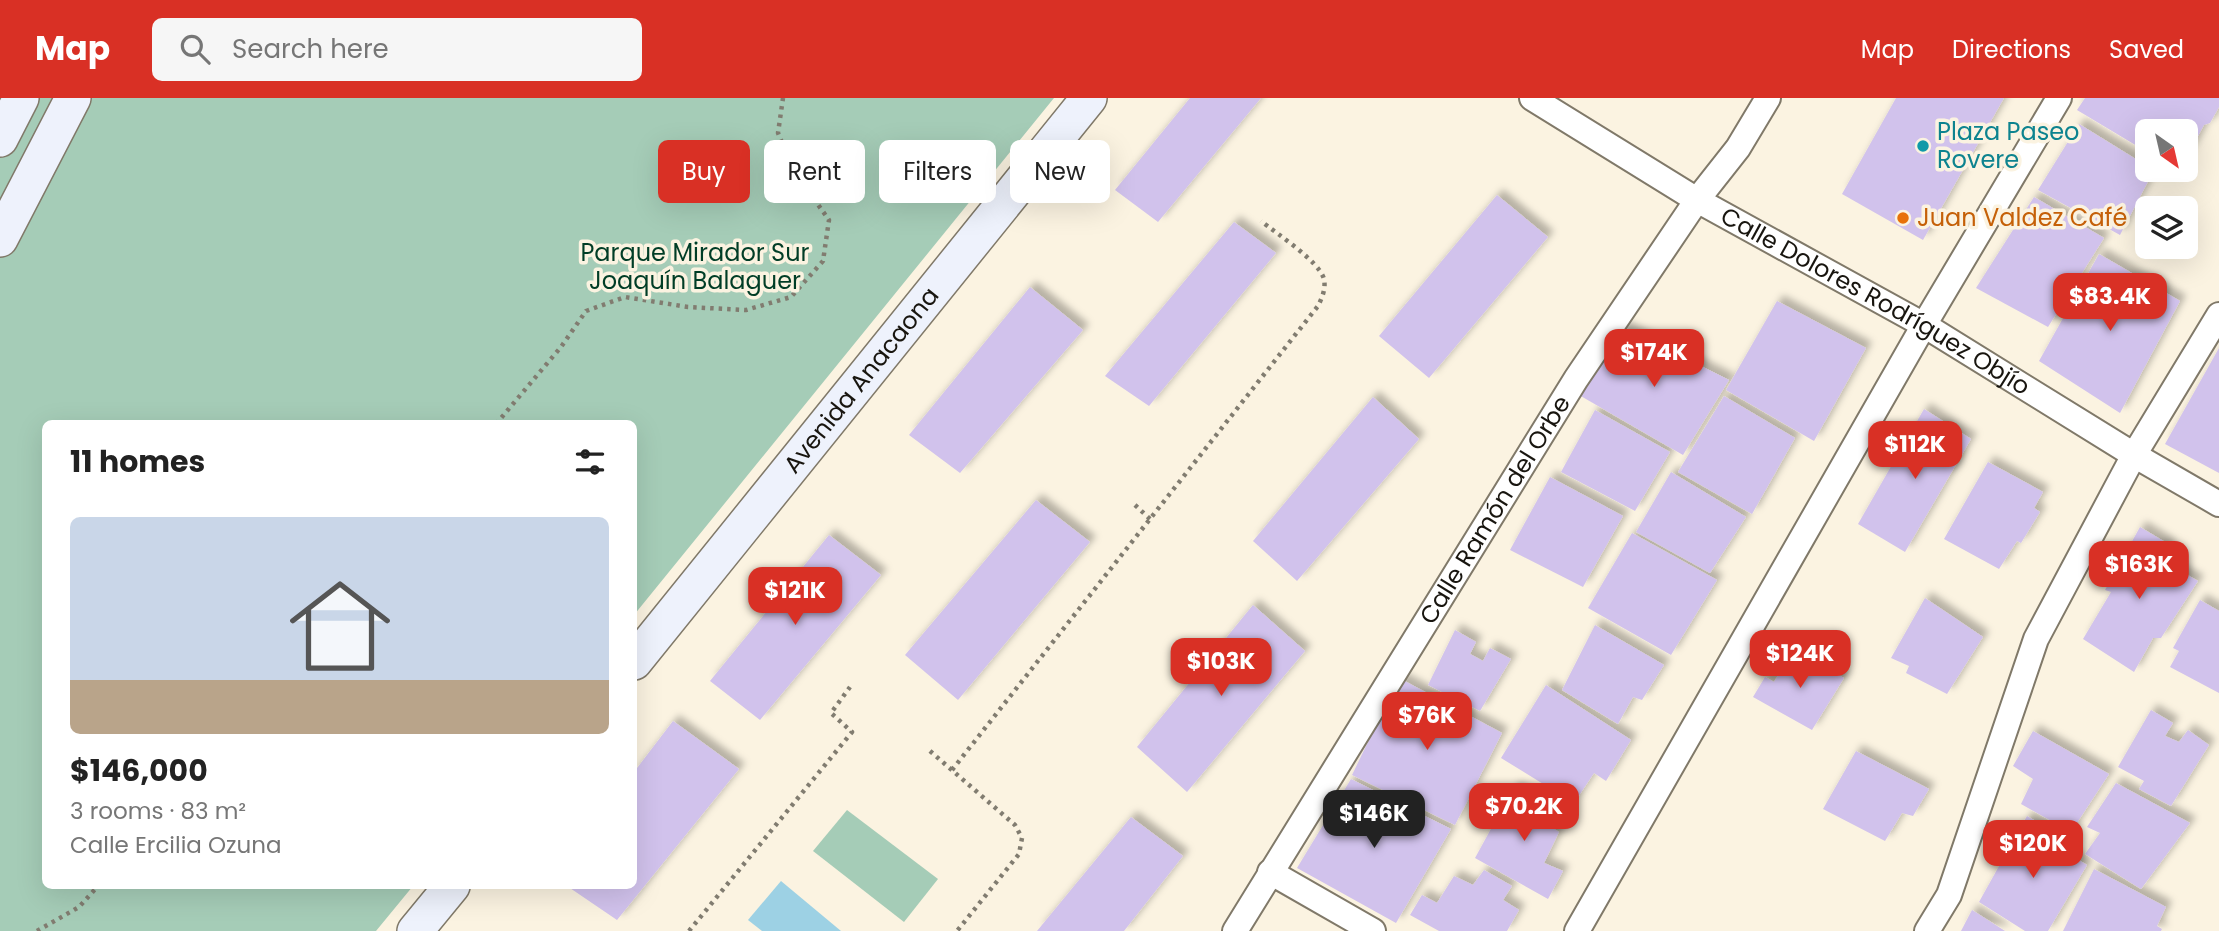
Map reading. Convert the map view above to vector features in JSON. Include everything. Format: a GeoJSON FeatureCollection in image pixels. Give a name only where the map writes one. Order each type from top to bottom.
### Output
{"type":"FeatureCollection","features":[{"type":"Feature","properties":{"kind":"main road"},"geometry":{"type":"LineString","coordinates":[[0,139],[21,98]]}},
{"type":"Feature","properties":{"kind":"main road"},"geometry":{"type":"LineString","coordinates":[[0,239],[73,98]]}},
{"type":"Feature","properties":{"kind":"main road","name":"Avenida Anacaona"},"geometry":{"type":"LineString","coordinates":[[637,658],[1089,98]]}},
{"type":"Feature","properties":{"kind":"main road"},"geometry":{"type":"LineString","coordinates":[[415,931],[450,889]]}},
{"type":"Feature","properties":{"kind":"street","name":"Calle Dolores Rodríguez Objío"},"geometry":{"type":"LineString","coordinates":[[1532,98],[1697,200],[1924,325],[2134,455],[2219,504]]}},
{"type":"Feature","properties":{"kind":"street","name":"Calle Ramón del Orbe"},"geometry":{"type":"LineString","coordinates":[[1235,931],[1576,379],[1697,200],[1738,148],[1768,98]]}},
{"type":"Feature","properties":{"kind":"street"},"geometry":{"type":"LineString","coordinates":[[1577,931],[1924,325],[2059,98]]}},
{"type":"Feature","properties":{"kind":"street"},"geometry":{"type":"LineString","coordinates":[[1927,931],[1948,895],[2036,639],[2134,455],[2219,315]]}},
{"type":"Feature","properties":{"kind":"street"},"geometry":{"type":"LineString","coordinates":[[1269,872],[1373,931]]}},
{"type":"Feature","properties":{"kind":"path"},"geometry":{"type":"LineString","coordinates":[[499,420],[561,348],[586,311],[625,298],[688,307],[746,310],[791,297],[824,261],[829,220],[794,171],[778,134],[783,98]]}},
{"type":"Feature","properties":{"kind":"path"},"geometry":{"type":"LineString","coordinates":[[952,770],[1318,306],[1324,293],[1324,279],[1317,267],[1261,221]]}},
{"type":"Feature","properties":{"kind":"path"},"geometry":{"type":"LineString","coordinates":[[1135,505],[1150,519]]}},
{"type":"Feature","properties":{"kind":"path"},"geometry":{"type":"LineString","coordinates":[[689,931],[852,732],[831,713],[850,687]]}},
{"type":"Feature","properties":{"kind":"path"},"geometry":{"type":"LineString","coordinates":[[930,751],[1015,825],[1022,838],[1020,854],[957,931]]}},
{"type":"Feature","properties":{"kind":"path"},"geometry":{"type":"LineString","coordinates":[[37,931],[79,907],[95,889]]}},
{"type":"Feature","properties":{"kind":"green space","name":"Parque Mirador Sur Joaquín Balaguer"},"geometry":{"type":"Polygon","coordinates":[[[0,98],[1054,98],[1020,140],[1010,140],[1010,152],[996,169],[996,140],[879,140],[879,203],[969,203],[637,611],[637,420],[42,420],[42,889],[411,889],[376,931],[0,931],[0,98]]]}},
{"type":"Feature","properties":{"kind":"green space"},"geometry":{"type":"Polygon","coordinates":[[[847,810],[938,879],[904,922],[813,851],[847,810]]]}},
{"type":"Feature","properties":{"kind":"water"},"geometry":{"type":"Polygon","coordinates":[[[781,881],[841,931],[762,931],[748,920],[781,881]]]}},
{"type":"Feature","properties":{"kind":"building"},"geometry":{"type":"Polygon","coordinates":[[[1190,98],[1261,98],[1158,222],[1115,190],[1190,98]]]}},
{"type":"Feature","properties":{"kind":"building","name":"Plaza Paseo Rovere"},"geometry":{"type":"Polygon","coordinates":[[[1896,98],[2004,98],[1923,240],[1842,194],[1896,98]]]}},
{"type":"Feature","properties":{"kind":"building"},"geometry":{"type":"Polygon","coordinates":[[[2085,98],[2219,98],[2219,107],[2198,136],[2198,119],[2135,119],[2135,145],[2077,110],[2085,98]]]}},
{"type":"Feature","properties":{"kind":"building"},"geometry":{"type":"Polygon","coordinates":[[[2079,124],[2135,159],[2135,182],[2148,182],[2140,196],[2135,196],[2135,206],[2120,235],[2038,190],[2079,124]]]}},
{"type":"Feature","properties":{"kind":"building"},"geometry":{"type":"Polygon","coordinates":[[[1497,195],[1548,237],[1429,378],[1379,336],[1497,195]]]}},
{"type":"Feature","properties":{"kind":"building"},"geometry":{"type":"Polygon","coordinates":[[[2034,197],[2104,238],[2048,327],[1976,288],[2034,197]]]}},
{"type":"Feature","properties":{"kind":"building"},"geometry":{"type":"Polygon","coordinates":[[[1234,222],[1276,253],[1149,406],[1105,376],[1234,222]]]}},
{"type":"Feature","properties":{"kind":"building"},"geometry":{"type":"Polygon","coordinates":[[[2099,254],[2180,301],[2120,413],[2039,361],[2099,254]]]}},
{"type":"Feature","properties":{"kind":"building"},"geometry":{"type":"Polygon","coordinates":[[[1030,287],[1083,330],[960,473],[909,435],[1030,287]]]}},
{"type":"Feature","properties":{"kind":"building"},"geometry":{"type":"Polygon","coordinates":[[[1777,301],[1866,348],[1814,441],[1726,390],[1777,301]]]}},
{"type":"Feature","properties":{"kind":"building"},"geometry":{"type":"Polygon","coordinates":[[[1621,326],[1729,380],[1683,455],[1579,395],[1621,326]]]}},
{"type":"Feature","properties":{"kind":"building"},"geometry":{"type":"Polygon","coordinates":[[[2219,348],[2219,473],[2165,444],[2219,348]]]}},
{"type":"Feature","properties":{"kind":"building"},"geometry":{"type":"Polygon","coordinates":[[[1724,396],[1795,438],[1752,514],[1678,472],[1724,396]]]}},
{"type":"Feature","properties":{"kind":"building"},"geometry":{"type":"Polygon","coordinates":[[[1373,397],[1419,439],[1297,581],[1253,541],[1373,397]]]}},
{"type":"Feature","properties":{"kind":"building"},"geometry":{"type":"Polygon","coordinates":[[[1924,409],[1971,439],[1905,552],[1858,524],[1924,409]]]}},
{"type":"Feature","properties":{"kind":"building"},"geometry":{"type":"Polygon","coordinates":[[[1595,410],[1670,452],[1635,511],[1561,472],[1595,410]]]}},
{"type":"Feature","properties":{"kind":"building"},"geometry":{"type":"Polygon","coordinates":[[[1988,462],[2043,492],[2034,508],[2040,512],[2021,543],[2017,541],[1999,569],[1944,539],[1988,462]]]}},
{"type":"Feature","properties":{"kind":"building"},"geometry":{"type":"Polygon","coordinates":[[[1671,472],[1746,517],[1710,573],[1636,532],[1671,472]]]}},
{"type":"Feature","properties":{"kind":"building"},"geometry":{"type":"Polygon","coordinates":[[[1550,477],[1623,516],[1583,587],[1510,550],[1550,477]]]}},
{"type":"Feature","properties":{"kind":"building"},"geometry":{"type":"Polygon","coordinates":[[[1036,500],[1090,542],[958,700],[905,655],[1036,500]]]}},
{"type":"Feature","properties":{"kind":"building"},"geometry":{"type":"Polygon","coordinates":[[[2140,527],[2170,545],[2163,561],[2198,581],[2161,638],[2153,638],[2134,672],[2083,639],[2111,592],[2105,590],[2140,527]]]}},
{"type":"Feature","properties":{"kind":"building"},"geometry":{"type":"Polygon","coordinates":[[[1632,533],[1717,580],[1671,655],[1588,608],[1632,533]]]}},
{"type":"Feature","properties":{"kind":"building"},"geometry":{"type":"Polygon","coordinates":[[[829,535],[881,575],[760,720],[710,681],[829,535]]]}},
{"type":"Feature","properties":{"kind":"building"},"geometry":{"type":"Polygon","coordinates":[[[1925,598],[1983,637],[1947,694],[1906,673],[1909,666],[1891,658],[1925,598]]]}},
{"type":"Feature","properties":{"kind":"building"},"geometry":{"type":"Polygon","coordinates":[[[2200,600],[2219,611],[2219,693],[2170,667],[2179,651],[2173,648],[2200,600]]]}},
{"type":"Feature","properties":{"kind":"building"},"geometry":{"type":"Polygon","coordinates":[[[1253,605],[1305,651],[1187,792],[1137,747],[1253,605]]]}},
{"type":"Feature","properties":{"kind":"building"},"geometry":{"type":"Polygon","coordinates":[[[1595,625],[1664,665],[1642,700],[1633,697],[1618,724],[1562,690],[1595,625]]]}},
{"type":"Feature","properties":{"kind":"building"},"geometry":{"type":"Polygon","coordinates":[[[1455,630],[1476,642],[1470,654],[1483,661],[1490,648],[1511,659],[1480,711],[1428,685],[1455,630]]]}},
{"type":"Feature","properties":{"kind":"building"},"geometry":{"type":"Polygon","coordinates":[[[1793,651],[1844,678],[1812,730],[1753,697],[1765,677],[1774,682],[1793,651]]]}},
{"type":"Feature","properties":{"kind":"building"},"geometry":{"type":"Polygon","coordinates":[[[1399,678],[1502,733],[1455,825],[1352,775],[1399,678]]]}},
{"type":"Feature","properties":{"kind":"building"},"geometry":{"type":"Polygon","coordinates":[[[1546,685],[1631,740],[1606,781],[1594,773],[1574,803],[1501,758],[1546,685]]]}},
{"type":"Feature","properties":{"kind":"building"},"geometry":{"type":"Polygon","coordinates":[[[2151,710],[2173,723],[2165,736],[2179,742],[2188,730],[2209,745],[2171,806],[2139,789],[2144,781],[2118,767],[2151,710]]]}},
{"type":"Feature","properties":{"kind":"building"},"geometry":{"type":"Polygon","coordinates":[[[673,721],[739,769],[617,920],[571,889],[637,889],[637,768],[673,721]]]}},
{"type":"Feature","properties":{"kind":"building"},"geometry":{"type":"Polygon","coordinates":[[[2033,731],[2109,774],[2071,832],[2021,804],[2033,779],[2013,766],[2033,731]]]}},
{"type":"Feature","properties":{"kind":"building"},"geometry":{"type":"Polygon","coordinates":[[[1856,751],[1929,789],[1913,816],[1902,813],[1885,841],[1823,809],[1856,751]]]}},
{"type":"Feature","properties":{"kind":"building"},"geometry":{"type":"Polygon","coordinates":[[[1351,779],[1451,829],[1396,923],[1297,868],[1351,779]]]}},
{"type":"Feature","properties":{"kind":"building"},"geometry":{"type":"Polygon","coordinates":[[[2116,783],[2190,823],[2141,889],[2085,854],[2100,833],[2087,827],[2116,783]]]}},
{"type":"Feature","properties":{"kind":"building"},"geometry":{"type":"Polygon","coordinates":[[[1514,787],[1564,813],[1554,829],[1559,832],[1544,863],[1563,871],[1548,899],[1475,858],[1514,787]]]}},
{"type":"Feature","properties":{"kind":"building"},"geometry":{"type":"Polygon","coordinates":[[[2027,816],[2052,831],[2046,840],[2087,865],[2048,931],[2025,931],[1979,902],[2027,816]]]}},
{"type":"Feature","properties":{"kind":"building"},"geometry":{"type":"Polygon","coordinates":[[[1131,817],[1183,856],[1124,931],[1037,931],[1131,817]]]}},
{"type":"Feature","properties":{"kind":"building"},"geometry":{"type":"Polygon","coordinates":[[[2094,869],[2166,907],[2157,926],[2161,931],[2063,931],[2094,869]]]}},
{"type":"Feature","properties":{"kind":"building"},"geometry":{"type":"Polygon","coordinates":[[[1484,870],[1512,886],[1503,900],[1519,910],[1507,931],[1439,931],[1410,915],[1422,895],[1437,903],[1454,876],[1473,885],[1484,870]]]}},
{"type":"Feature","properties":{"kind":"building"},"geometry":{"type":"Polygon","coordinates":[[[1972,910],[2005,931],[1961,931],[1972,910]]]}},
{"type":"Feature","properties":{"kind":"place","name":"Plaza Paseo Rovere"},"geometry":{"type":"Point","coordinates":[1923,146]}},
{"type":"Feature","properties":{"kind":"place","name":"Juan Valdez Café"},"geometry":{"type":"Point","coordinates":[1903,218]}}]}
